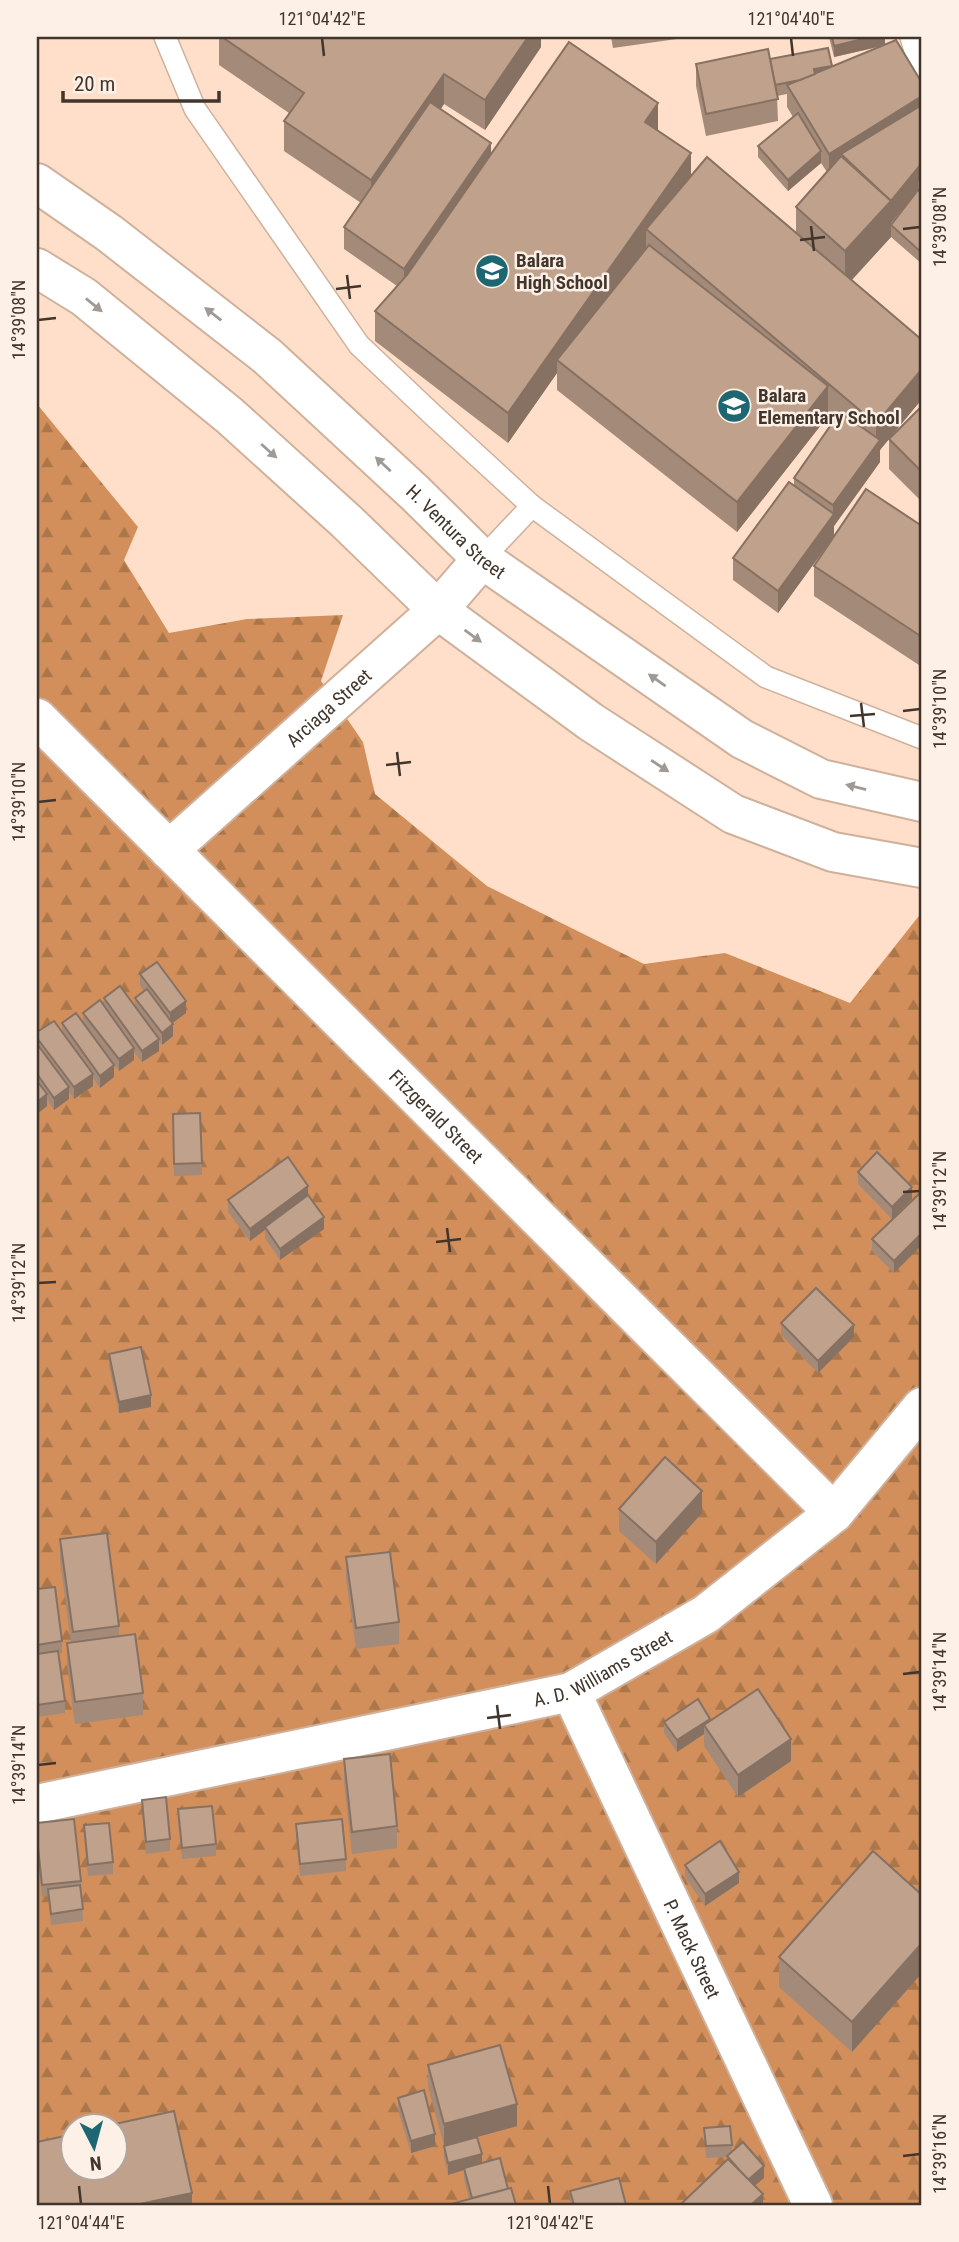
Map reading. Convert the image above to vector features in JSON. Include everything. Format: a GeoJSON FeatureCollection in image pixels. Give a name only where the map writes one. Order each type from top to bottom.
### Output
{"type":"FeatureCollection","features":[{"type":"Feature","properties":{"kind":"street","name":"H. Ventura Street"},"geometry":{"type":"LineString","coordinates":[[37,183],[109,233],[267,356],[482,559],[741,739],[821,779],[922,802]]}},
{"type":"Feature","properties":{"kind":"street"},"geometry":{"type":"LineString","coordinates":[[37,268],[84,298],[230,416],[346,521],[438,610],[591,722],[733,814],[833,852],[922,868]]}},
{"type":"Feature","properties":{"kind":"street","name":"Arciaga Street"},"geometry":{"type":"LineString","coordinates":[[169,850],[438,610],[482,559]]}},
{"type":"Feature","properties":{"kind":"street","name":"Fitzgerald Street"},"geometry":{"type":"LineString","coordinates":[[37,718],[834,1513]]}},
{"type":"Feature","properties":{"kind":"street","name":"A. D. Williams Street"},"geometry":{"type":"LineString","coordinates":[[37,1804],[571,1692],[706,1614],[834,1513],[922,1407]]}},
{"type":"Feature","properties":{"kind":"street","name":"P. Mack Street"},"geometry":{"type":"LineString","coordinates":[[571,1692],[813,2205]]}},
{"type":"Feature","properties":{"kind":"lane"},"geometry":{"type":"LineString","coordinates":[[165,37],[195,109],[359,345],[532,506],[766,677],[922,738]]}},
{"type":"Feature","properties":{"kind":"lane"},"geometry":{"type":"LineString","coordinates":[[911,37],[922,75]]}},
{"type":"Feature","properties":{"kind":"lane"},"geometry":{"type":"LineString","coordinates":[[482,559],[532,506]]}},
{"type":"Feature","properties":{"kind":"green space"},"geometry":{"type":"Polygon","coordinates":[[[37,404],[138,527],[124,560],[169,633],[247,619],[343,615],[321,681],[363,742],[375,794],[487,886],[644,964],[725,953],[850,1003],[922,912],[922,2205],[37,2205],[37,404]]]}},
{"type":"Feature","properties":{"kind":"building"},"geometry":{"type":"Polygon","coordinates":[[[222,37],[528,37],[485,100],[444,74],[371,180],[284,121],[304,93],[222,37]]]}},
{"type":"Feature","properties":{"kind":"building"},"geometry":{"type":"Polygon","coordinates":[[[832,37],[871,37],[834,46],[832,37]]]}},
{"type":"Feature","properties":{"kind":"building"},"geometry":{"type":"Polygon","coordinates":[[[896,40],[922,83],[922,96],[829,154],[787,85],[896,40]]]}},
{"type":"Feature","properties":{"kind":"building"},"geometry":{"type":"Polygon","coordinates":[[[569,42],[658,103],[645,122],[691,153],[508,413],[375,311],[407,275],[569,42]]]}},
{"type":"Feature","properties":{"kind":"building"},"geometry":{"type":"Polygon","coordinates":[[[828,48],[832,66],[814,69],[815,74],[800,80],[775,85],[770,59],[828,48]]]}},
{"type":"Feature","properties":{"kind":"building"},"geometry":{"type":"Polygon","coordinates":[[[768,49],[778,99],[706,114],[696,64],[768,49]]]}},
{"type":"Feature","properties":{"kind":"building"},"geometry":{"type":"Polygon","coordinates":[[[430,102],[491,143],[404,269],[344,227],[430,102]]]}},
{"type":"Feature","properties":{"kind":"building"},"geometry":{"type":"Polygon","coordinates":[[[922,105],[922,163],[891,201],[841,154],[922,105]]]}},
{"type":"Feature","properties":{"kind":"building"},"geometry":{"type":"Polygon","coordinates":[[[798,113],[821,151],[788,180],[758,146],[798,113]]]}},
{"type":"Feature","properties":{"kind":"building"},"geometry":{"type":"Polygon","coordinates":[[[841,156],[891,201],[845,251],[796,207],[841,156]]]}},
{"type":"Feature","properties":{"kind":"building"},"geometry":{"type":"Polygon","coordinates":[[[707,157],[922,340],[922,369],[876,424],[646,229],[707,157]]]}},
{"type":"Feature","properties":{"kind":"building"},"geometry":{"type":"Polygon","coordinates":[[[918,190],[922,194],[922,253],[891,225],[918,190]]]}},
{"type":"Feature","properties":{"kind":"building"},"geometry":{"type":"Polygon","coordinates":[[[649,245],[828,386],[737,502],[557,360],[649,245]]]}},
{"type":"Feature","properties":{"kind":"building"},"geometry":{"type":"Polygon","coordinates":[[[922,406],[922,472],[889,439],[922,406]]]}},
{"type":"Feature","properties":{"kind":"building"},"geometry":{"type":"Polygon","coordinates":[[[840,412],[880,440],[833,505],[794,478],[840,412]]]}},
{"type":"Feature","properties":{"kind":"building"},"geometry":{"type":"Polygon","coordinates":[[[789,482],[834,514],[778,591],[733,558],[789,482]]]}},
{"type":"Feature","properties":{"kind":"building"},"geometry":{"type":"Polygon","coordinates":[[[866,489],[922,526],[922,637],[814,566],[866,489]]]}},
{"type":"Feature","properties":{"kind":"building"},"geometry":{"type":"Polygon","coordinates":[[[157,962],[186,1001],[170,1013],[140,974],[157,962]]]}},
{"type":"Feature","properties":{"kind":"building"},"geometry":{"type":"Polygon","coordinates":[[[120,986],[159,1039],[142,1051],[104,998],[120,986]]]}},
{"type":"Feature","properties":{"kind":"building"},"geometry":{"type":"Polygon","coordinates":[[[147,989],[173,1024],[162,1033],[135,998],[147,989]]]}},
{"type":"Feature","properties":{"kind":"building"},"geometry":{"type":"Polygon","coordinates":[[[100,1000],[134,1048],[119,1059],[83,1013],[100,1000]]]}},
{"type":"Feature","properties":{"kind":"building"},"geometry":{"type":"Polygon","coordinates":[[[76,1013],[114,1065],[100,1076],[62,1023],[76,1013]]]}},
{"type":"Feature","properties":{"kind":"building"},"geometry":{"type":"Polygon","coordinates":[[[54,1021],[93,1074],[74,1087],[37,1038],[37,1032],[54,1021]]]}},
{"type":"Feature","properties":{"kind":"building"},"geometry":{"type":"Polygon","coordinates":[[[37,1044],[69,1087],[54,1098],[37,1074],[37,1044]]]}},
{"type":"Feature","properties":{"kind":"building"},"geometry":{"type":"Polygon","coordinates":[[[37,1081],[47,1094],[37,1102],[37,1081]]]}},
{"type":"Feature","properties":{"kind":"building"},"geometry":{"type":"Polygon","coordinates":[[[200,1113],[202,1163],[174,1164],[173,1114],[200,1113]]]}},
{"type":"Feature","properties":{"kind":"building"},"geometry":{"type":"Polygon","coordinates":[[[877,1152],[912,1187],[892,1207],[858,1172],[877,1152]]]}},
{"type":"Feature","properties":{"kind":"building"},"geometry":{"type":"Polygon","coordinates":[[[288,1157],[308,1186],[250,1229],[228,1200],[288,1157]]]}},
{"type":"Feature","properties":{"kind":"building"},"geometry":{"type":"Polygon","coordinates":[[[919,1194],[922,1197],[922,1233],[894,1261],[872,1239],[919,1194]]]}},
{"type":"Feature","properties":{"kind":"building"},"geometry":{"type":"Polygon","coordinates":[[[308,1195],[324,1217],[280,1249],[265,1227],[308,1195]]]}},
{"type":"Feature","properties":{"kind":"building"},"geometry":{"type":"Polygon","coordinates":[[[816,1288],[854,1325],[818,1361],[781,1323],[816,1288]]]}},
{"type":"Feature","properties":{"kind":"building"},"geometry":{"type":"Polygon","coordinates":[[[141,1347],[151,1395],[119,1402],[109,1354],[141,1347]]]}},
{"type":"Feature","properties":{"kind":"building"},"geometry":{"type":"Polygon","coordinates":[[[665,1457],[702,1491],[656,1542],[619,1509],[665,1457]]]}},
{"type":"Feature","properties":{"kind":"building"},"geometry":{"type":"Polygon","coordinates":[[[107,1533],[119,1626],[73,1632],[60,1539],[107,1533]]]}},
{"type":"Feature","properties":{"kind":"building"},"geometry":{"type":"Polygon","coordinates":[[[390,1552],[399,1622],[356,1628],[346,1557],[390,1552]]]}},
{"type":"Feature","properties":{"kind":"building"},"geometry":{"type":"Polygon","coordinates":[[[55,1587],[62,1641],[37,1645],[37,1589],[55,1587]]]}},
{"type":"Feature","properties":{"kind":"building"},"geometry":{"type":"Polygon","coordinates":[[[135,1634],[143,1693],[75,1702],[67,1643],[135,1634]]]}},
{"type":"Feature","properties":{"kind":"building"},"geometry":{"type":"Polygon","coordinates":[[[58,1651],[65,1701],[37,1705],[37,1654],[58,1651]]]}},
{"type":"Feature","properties":{"kind":"building"},"geometry":{"type":"Polygon","coordinates":[[[758,1689],[791,1739],[738,1775],[704,1725],[758,1689]]]}},
{"type":"Feature","properties":{"kind":"building"},"geometry":{"type":"Polygon","coordinates":[[[698,1699],[710,1719],[677,1740],[664,1722],[698,1699]]]}},
{"type":"Feature","properties":{"kind":"building"},"geometry":{"type":"Polygon","coordinates":[[[390,1754],[397,1826],[352,1832],[344,1759],[390,1754]]]}},
{"type":"Feature","properties":{"kind":"building"},"geometry":{"type":"Polygon","coordinates":[[[166,1797],[170,1839],[146,1842],[142,1800],[166,1797]]]}},
{"type":"Feature","properties":{"kind":"building"},"geometry":{"type":"Polygon","coordinates":[[[212,1806],[216,1844],[182,1848],[178,1809],[212,1806]]]}},
{"type":"Feature","properties":{"kind":"building"},"geometry":{"type":"Polygon","coordinates":[[[74,1819],[81,1881],[42,1885],[37,1823],[74,1819]]]}},
{"type":"Feature","properties":{"kind":"building"},"geometry":{"type":"Polygon","coordinates":[[[342,1819],[346,1859],[300,1864],[296,1824],[342,1819]]]}},
{"type":"Feature","properties":{"kind":"building"},"geometry":{"type":"Polygon","coordinates":[[[109,1823],[113,1862],[88,1865],[84,1825],[109,1823]]]}},
{"type":"Feature","properties":{"kind":"building"},"geometry":{"type":"Polygon","coordinates":[[[720,1841],[739,1872],[705,1894],[685,1865],[720,1841]]]}},
{"type":"Feature","properties":{"kind":"building"},"geometry":{"type":"Polygon","coordinates":[[[873,1851],[922,1895],[922,1943],[852,2022],[779,1957],[873,1851]]]}},
{"type":"Feature","properties":{"kind":"building"},"geometry":{"type":"Polygon","coordinates":[[[80,1885],[83,1909],[51,1914],[48,1889],[80,1885]]]}},
{"type":"Feature","properties":{"kind":"building"},"geometry":{"type":"Polygon","coordinates":[[[500,2045],[517,2104],[444,2124],[428,2065],[500,2045]]]}},
{"type":"Feature","properties":{"kind":"building"},"geometry":{"type":"Polygon","coordinates":[[[424,2090],[435,2134],[411,2141],[398,2098],[424,2090]]]}},
{"type":"Feature","properties":{"kind":"building"},"geometry":{"type":"Polygon","coordinates":[[[174,2111],[192,2193],[135,2205],[37,2205],[37,2142],[60,2137],[60,2182],[130,2182],[130,2121],[174,2111]]]}},
{"type":"Feature","properties":{"kind":"building"},"geometry":{"type":"Polygon","coordinates":[[[730,2126],[732,2145],[706,2146],[704,2128],[730,2126]]]}},
{"type":"Feature","properties":{"kind":"building"},"geometry":{"type":"Polygon","coordinates":[[[477,2137],[482,2154],[448,2163],[444,2146],[477,2137]]]}},
{"type":"Feature","properties":{"kind":"building"},"geometry":{"type":"Polygon","coordinates":[[[743,2142],[764,2166],[748,2180],[727,2156],[743,2142]]]}},
{"type":"Feature","properties":{"kind":"building"},"geometry":{"type":"Polygon","coordinates":[[[500,2158],[508,2189],[472,2198],[464,2168],[500,2158]]]}},
{"type":"Feature","properties":{"kind":"building"},"geometry":{"type":"Polygon","coordinates":[[[728,2159],[763,2194],[751,2205],[680,2205],[728,2159]]]}},
{"type":"Feature","properties":{"kind":"building"},"geometry":{"type":"Polygon","coordinates":[[[619,2178],[626,2205],[574,2205],[570,2191],[619,2178]]]}},
{"type":"Feature","properties":{"kind":"building"},"geometry":{"type":"Polygon","coordinates":[[[511,2188],[516,2205],[451,2204],[511,2188]]]}},
{"type":"Feature","properties":{"kind":"place","name":"Balara High School"},"geometry":{"type":"Point","coordinates":[492,271]}},
{"type":"Feature","properties":{"kind":"place","name":"Balara Elementary School"},"geometry":{"type":"Point","coordinates":[734,406]}}]}
